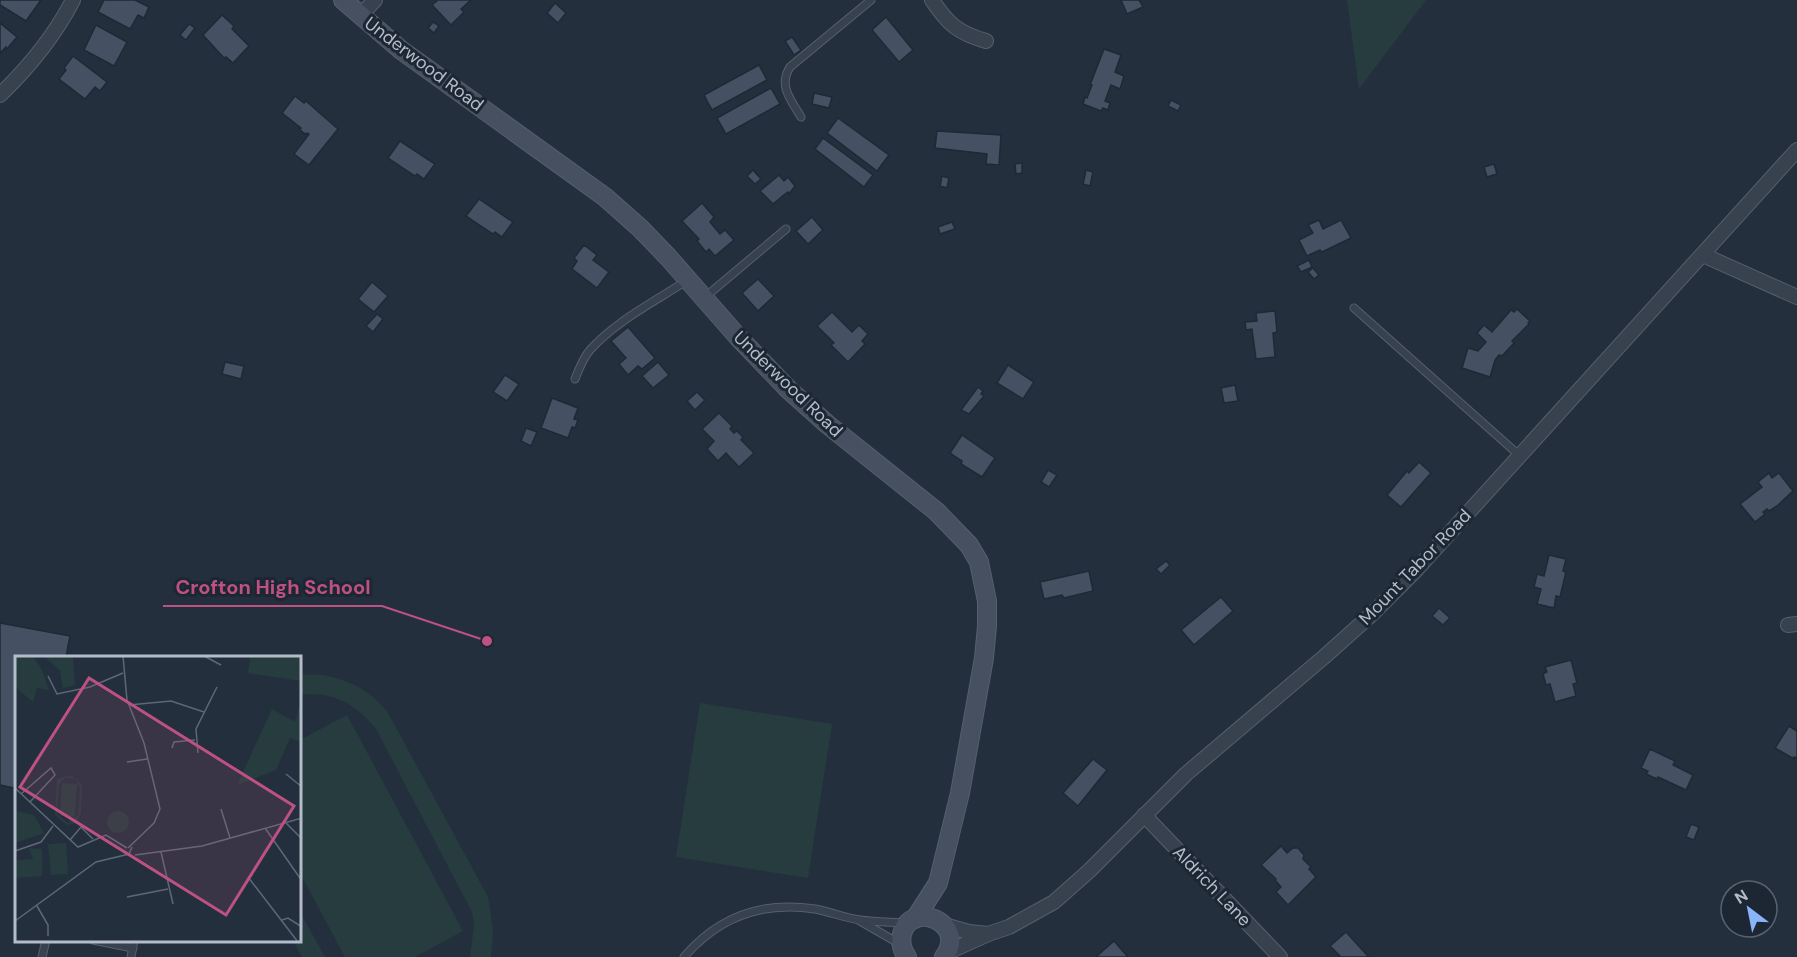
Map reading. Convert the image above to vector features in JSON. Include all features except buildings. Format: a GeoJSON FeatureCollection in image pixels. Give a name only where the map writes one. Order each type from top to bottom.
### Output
{"type":"FeatureCollection","features":[{"type":"Feature","properties":{"kind":"street"},"geometry":{"type":"LineString","coordinates":[[0,94],[41,53],[73,0]]}},
{"type":"Feature","properties":{"kind":"street","name":"Underwood Road"},"geometry":{"type":"LineString","coordinates":[[343,0],[401,50],[605,197],[640,228],[746,345],[826,424],[936,511],[969,545],[979,562],[987,601],[984,658],[960,793],[938,883],[904,930],[904,953]]}},
{"type":"Feature","properties":{"kind":"street"},"geometry":{"type":"LineString","coordinates":[[360,16],[375,0]]}},
{"type":"Feature","properties":{"kind":"street"},"geometry":{"type":"LineString","coordinates":[[932,0],[952,27],[965,35],[986,41]]}},
{"type":"Feature","properties":{"kind":"street","name":"Mount Tabor Road"},"geometry":{"type":"LineString","coordinates":[[945,955],[988,934],[1009,927],[1053,902],[1089,871],[1186,774],[1372,614],[1417,569],[1797,150]]}},
{"type":"Feature","properties":{"kind":"street"},"geometry":{"type":"LineString","coordinates":[[1703,255],[1797,297]]}},
{"type":"Feature","properties":{"kind":"street","name":"Aldrich Lane"},"geometry":{"type":"LineString","coordinates":[[1144,815],[1280,957]]}},
{"type":"Feature","properties":{"kind":"street","name":"Underwood Road"},"geometry":{"type":"LineString","coordinates":[[938,883],[943,924],[950,939],[945,955]]}},
{"type":"Feature","properties":{"kind":"street"},"geometry":{"type":"LineString","coordinates":[[912,921],[929,917],[969,932],[988,934]]}},
{"type":"Feature","properties":{"kind":"lane"},"geometry":{"type":"LineString","coordinates":[[801,117],[787,92],[784,76],[790,67],[871,0]]}},
{"type":"Feature","properties":{"kind":"lane"},"geometry":{"type":"LineString","coordinates":[[704,298],[786,229]]}},
{"type":"Feature","properties":{"kind":"lane"},"geometry":{"type":"LineString","coordinates":[[575,379],[589,351],[600,341],[688,279]]}},
{"type":"Feature","properties":{"kind":"lane"},"geometry":{"type":"LineString","coordinates":[[1354,308],[1520,456]]}},
{"type":"Feature","properties":{"kind":"lane"},"geometry":{"type":"LineString","coordinates":[[684,957],[712,930],[727,920],[776,907],[815,909],[858,920],[912,921]]}},
{"type":"Feature","properties":{"kind":"lane"},"geometry":{"type":"LineString","coordinates":[[858,920],[904,953]]}},
{"type":"Feature","properties":{"kind":"lane"},"geometry":{"type":"LineString","coordinates":[[42,957],[46,942]]}},
{"type":"Feature","properties":{"kind":"lane"},"geometry":{"type":"LineString","coordinates":[[114,942],[134,944],[131,957]]}},
{"type":"Feature","properties":{"kind":"green space"},"geometry":{"type":"Polygon","coordinates":[[[1347,0],[1426,0],[1359,89],[1347,0]]]}},
{"type":"Feature","properties":{"kind":"green space"},"geometry":{"type":"Polygon","coordinates":[[[314,674],[345,681],[372,696],[387,711],[488,897],[493,930],[491,957],[470,957],[474,925],[472,912],[376,729],[352,706],[343,701],[323,695],[302,695],[302,675],[314,674]]]}},
{"type":"Feature","properties":{"kind":"green space"},"geometry":{"type":"Polygon","coordinates":[[[700,703],[832,724],[808,878],[676,857],[700,703]]]}},
{"type":"Feature","properties":{"kind":"green space"},"geometry":{"type":"Polygon","coordinates":[[[347,715],[463,931],[415,957],[345,957],[302,877],[302,739],[347,715]]]}},
{"type":"Feature","properties":{"kind":"green space"},"geometry":{"type":"Polygon","coordinates":[[[302,916],[325,957],[302,957],[294,942],[302,942],[302,916]]]}},
{"type":"Feature","properties":{"kind":"place","name":"Crofton High School"},"geometry":{"type":"Point","coordinates":[487,641]}}]}
